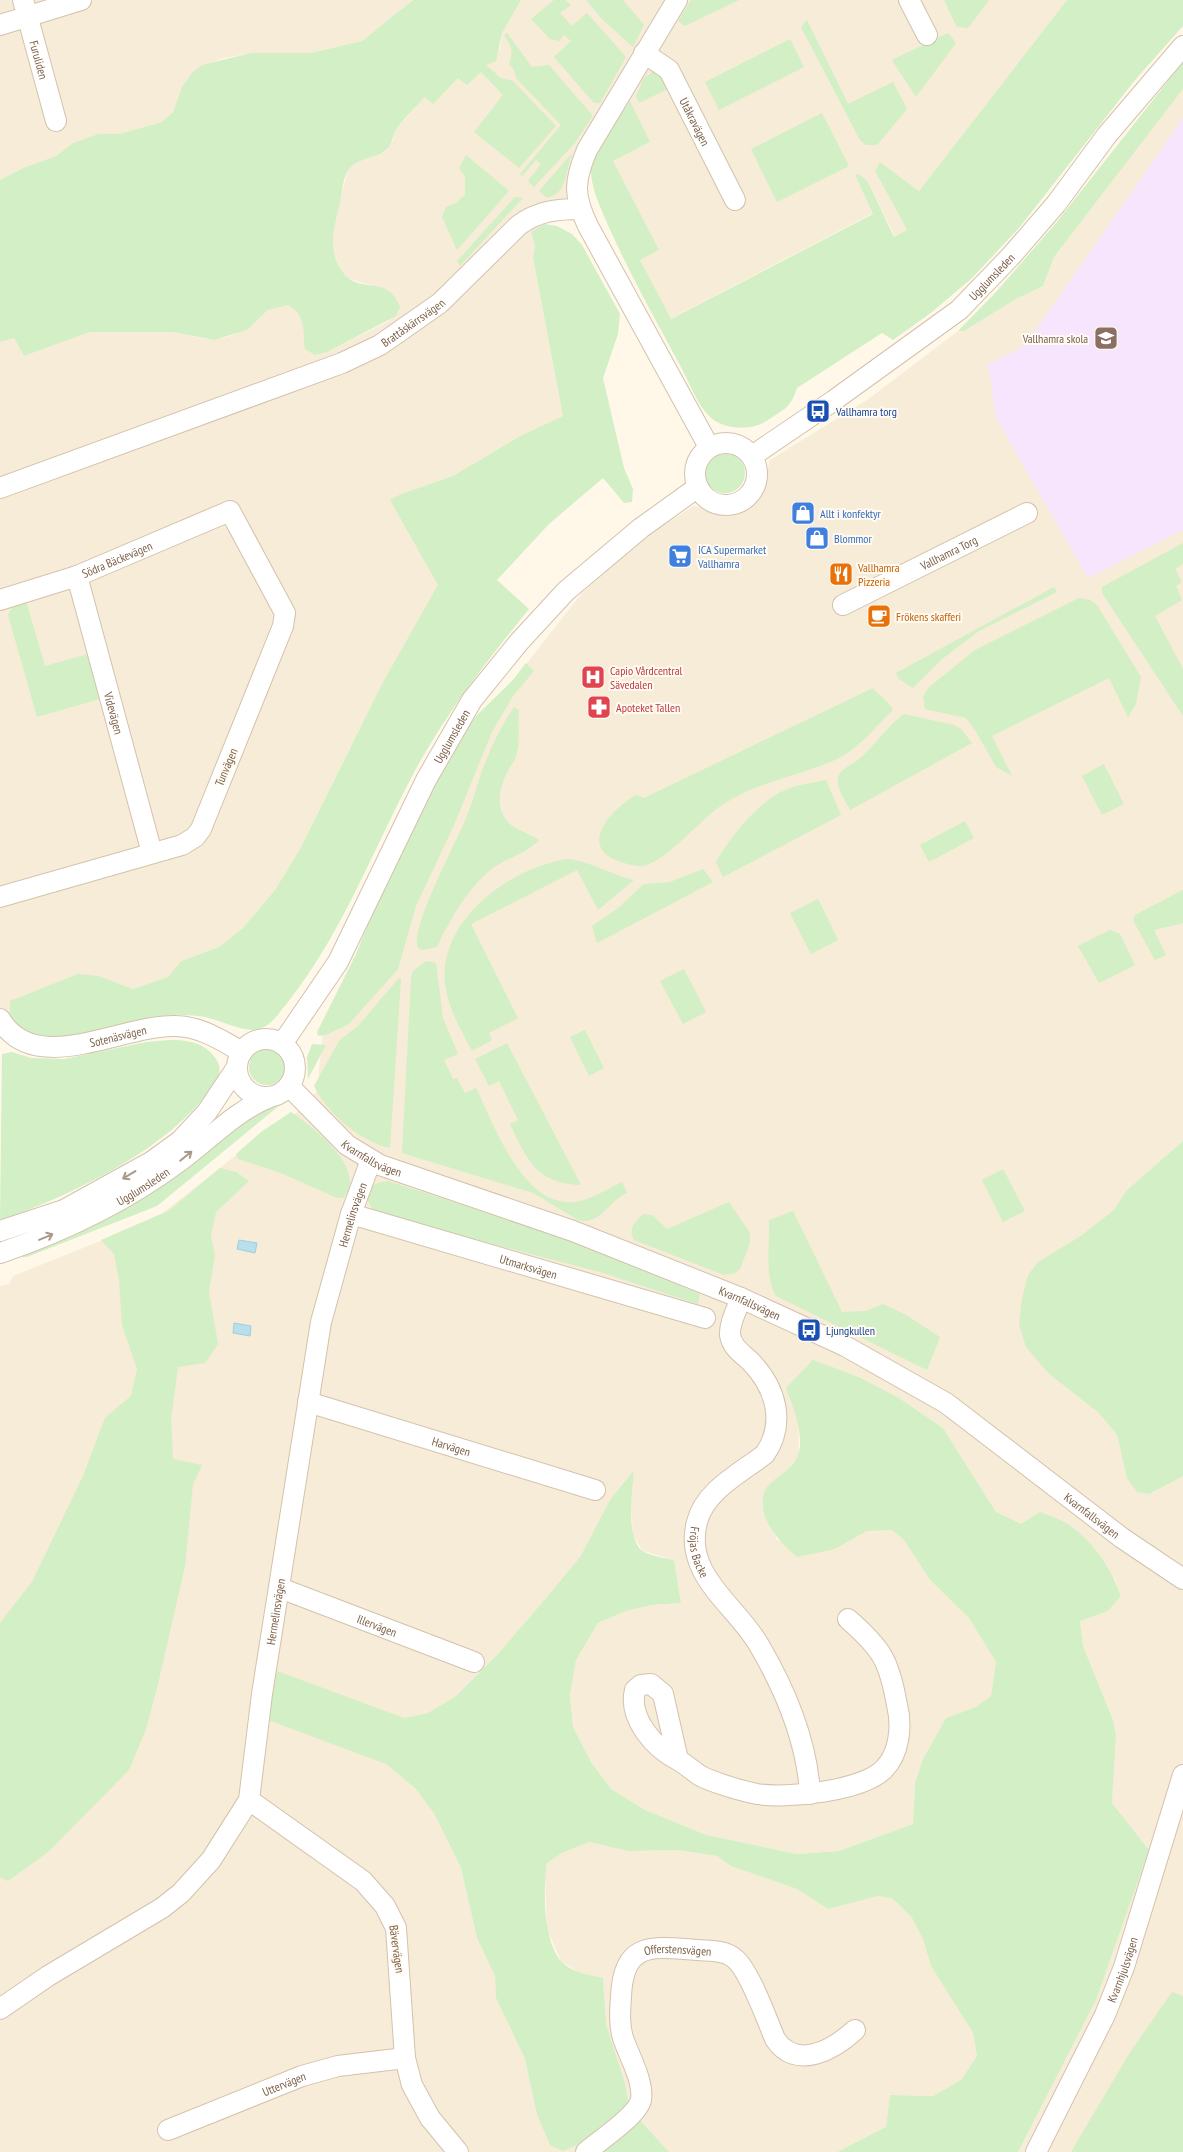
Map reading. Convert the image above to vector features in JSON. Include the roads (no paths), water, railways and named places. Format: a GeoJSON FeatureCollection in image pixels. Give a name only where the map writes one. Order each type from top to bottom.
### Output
{"type":"FeatureCollection","features":[{"type":"Feature","properties":{"kind":"street"},"geometry":{"type":"LineString","coordinates":[[0,25],[25,8],[81,0]]}},
{"type":"Feature","properties":{"kind":"street"},"geometry":{"type":"LineString","coordinates":[[677,0],[587,150],[578,171],[576,188],[580,209],[651,344],[709,448]]}},
{"type":"Feature","properties":{"kind":"street"},"geometry":{"type":"LineString","coordinates":[[909,0],[927,35]]}},
{"type":"Feature","properties":{"kind":"street","name":"Furuliden"},"geometry":{"type":"LineString","coordinates":[[25,8],[56,121]]}},
{"type":"Feature","properties":{"kind":"street","name":"Ugglumsleden"},"geometry":{"type":"LineString","coordinates":[[752,456],[833,401],[958,310],[1011,256],[1056,204],[1108,135],[1183,46]]}},
{"type":"Feature","properties":{"kind":"street","name":"Utåkravägen"},"geometry":{"type":"LineString","coordinates":[[644,53],[669,70],[734,200]]}},
{"type":"Feature","properties":{"kind":"street","name":"Brattåskärrsvägen"},"geometry":{"type":"LineString","coordinates":[[0,488],[342,363],[380,345],[440,303],[519,225],[530,217],[548,211],[580,209]]}},
{"type":"Feature","properties":{"kind":"street"},"geometry":{"type":"LineString","coordinates":[[720,443],[732,443],[743,448],[752,456],[757,467],[757,480],[748,495],[738,502],[726,505],[715,503],[704,497],[698,487],[695,476],[696,465],[700,455],[720,443]]}},
{"type":"Feature","properties":{"kind":"street","name":"Ugglumsleden"},"geometry":{"type":"LineString","coordinates":[[0,1231],[64,1210],[152,1162],[180,1141],[207,1112],[239,1060],[253,1042],[263,1039],[273,1040],[282,1044],[338,962],[426,780],[446,743],[482,687],[519,642],[572,586],[641,528],[698,487]]}},
{"type":"Feature","properties":{"kind":"street","name":"Södra Bäckevägen"},"geometry":{"type":"LineString","coordinates":[[0,600],[77,576],[230,511]]}},
{"type":"Feature","properties":{"kind":"street","name":"Tunvägen"},"geometry":{"type":"LineString","coordinates":[[0,897],[189,842],[201,828],[284,621],[283,606],[230,511]]}},
{"type":"Feature","properties":{"kind":"street","name":"Vallhamra Torg"},"geometry":{"type":"LineString","coordinates":[[843,606],[1027,513]]}},
{"type":"Feature","properties":{"kind":"street","name":"Videvägen"},"geometry":{"type":"LineString","coordinates":[[77,576],[152,853]]}},
{"type":"Feature","properties":{"kind":"street","name":"Sotenäsvägen"},"geometry":{"type":"LineString","coordinates":[[3,1032],[24,1043],[49,1049],[155,1027],[177,1026],[199,1030],[215,1036],[239,1060]]}},
{"type":"Feature","properties":{"kind":"street"},"geometry":{"type":"LineString","coordinates":[[282,1044],[290,1051],[294,1061],[294,1077],[289,1086]]}},
{"type":"Feature","properties":{"kind":"street"},"geometry":{"type":"LineString","coordinates":[[239,1060],[240,1081],[244,1087],[256,1095],[270,1097]]}},
{"type":"Feature","properties":{"kind":"street","name":"Ugglumsleden"},"geometry":{"type":"LineString","coordinates":[[0,1253],[40,1240],[121,1201],[181,1160],[244,1110],[277,1095],[289,1086]]}},
{"type":"Feature","properties":{"kind":"street","name":"Kvarnfallsvägen"},"geometry":{"type":"LineString","coordinates":[[289,1086],[347,1144],[370,1160],[573,1231],[740,1298],[846,1346],[946,1403],[1122,1538],[1183,1578]]}},
{"type":"Feature","properties":{"kind":"street","name":"Hermelinsvägen"},"geometry":{"type":"LineString","coordinates":[[0,2009],[48,1976],[162,1908],[181,1893],[211,1860],[249,1800],[262,1694],[321,1322],[352,1214],[370,1160]]}},
{"type":"Feature","properties":{"kind":"street","name":"Utmarksvägen"},"geometry":{"type":"LineString","coordinates":[[352,1214],[705,1318]]}},
{"type":"Feature","properties":{"kind":"street","name":"Fröjas Backe"},"geometry":{"type":"LineString","coordinates":[[740,1298],[731,1326],[731,1340],[735,1347],[753,1364],[770,1388],[777,1414],[776,1427],[765,1454],[708,1498],[697,1521],[694,1542],[697,1561],[706,1577],[758,1644],[786,1700],[799,1729],[808,1764],[810,1794]]}},
{"type":"Feature","properties":{"kind":"street","name":"Harvägen"},"geometry":{"type":"LineString","coordinates":[[308,1402],[595,1490]]}},
{"type":"Feature","properties":{"kind":"street","name":"Illervägen"},"geometry":{"type":"LineString","coordinates":[[280,1588],[474,1662]]}},
{"type":"Feature","properties":{"kind":"street"},"geometry":{"type":"LineString","coordinates":[[678,1760],[700,1776],[756,1794],[780,1796],[810,1794],[845,1787],[884,1770],[894,1754],[901,1722],[888,1666],[875,1643],[848,1619]]}},
{"type":"Feature","properties":{"kind":"street","name":"Kvarnhjulsvägen"},"geometry":{"type":"LineString","coordinates":[[1036,2152],[1105,2015],[1118,1983],[1183,1775]]}},
{"type":"Feature","properties":{"kind":"street","name":"Bävervägen"},"geometry":{"type":"LineString","coordinates":[[249,1800],[363,1881],[385,1906],[396,1928],[405,2058],[418,2099],[430,2118],[458,2152]]}},
{"type":"Feature","properties":{"kind":"street","name":"Offerstensvägen"},"geometry":{"type":"LineString","coordinates":[[586,2152],[632,2114],[641,2100],[638,2080],[623,2038],[620,2018],[622,1977],[630,1961],[642,1951],[658,1948],[718,1951],[735,1958],[745,1971],[775,2039],[780,2046],[791,2054],[799,2056],[814,2055],[838,2044],[854,2030]]}},
{"type":"Feature","properties":{"kind":"street","name":"Uttervägen"},"geometry":{"type":"LineString","coordinates":[[168,2130],[302,2076],[338,2066],[405,2058]]}},
{"type":"Feature","properties":{"kind":"water"},"geometry":{"type":"Polygon","coordinates":[[[239,1240],[257,1243],[255,1253],[237,1249],[239,1240]]]}},
{"type":"Feature","properties":{"kind":"water"},"geometry":{"type":"Polygon","coordinates":[[[234,1323],[251,1326],[250,1336],[233,1333],[234,1323]]]}},
{"type":"Feature","properties":{"kind":"place","name":"Vallhamra skola"},"geometry":{"type":"Point","coordinates":[1106,338]}},
{"type":"Feature","properties":{"kind":"place","name":"Vallhamra torg"},"geometry":{"type":"Point","coordinates":[818,411]}},
{"type":"Feature","properties":{"kind":"place","name":"Allt i konfektyr"},"geometry":{"type":"Point","coordinates":[803,513]}},
{"type":"Feature","properties":{"kind":"place","name":"Blommor"},"geometry":{"type":"Point","coordinates":[817,538]}},
{"type":"Feature","properties":{"kind":"place","name":"ICA Supermarket Vallhamra"},"geometry":{"type":"Point","coordinates":[680,556]}},
{"type":"Feature","properties":{"kind":"place","name":"Vallhamra Pizzeria"},"geometry":{"type":"Point","coordinates":[841,574]}},
{"type":"Feature","properties":{"kind":"place","name":"Frökens skafferi"},"geometry":{"type":"Point","coordinates":[879,616]}},
{"type":"Feature","properties":{"kind":"place","name":"Capio Vårdcentral Sävedalen"},"geometry":{"type":"Point","coordinates":[593,677]}},
{"type":"Feature","properties":{"kind":"place","name":"Apoteket Tallen"},"geometry":{"type":"Point","coordinates":[599,707]}},
{"type":"Feature","properties":{"kind":"place","name":"Ljungkullen"},"geometry":{"type":"Point","coordinates":[809,1330]}}]}
